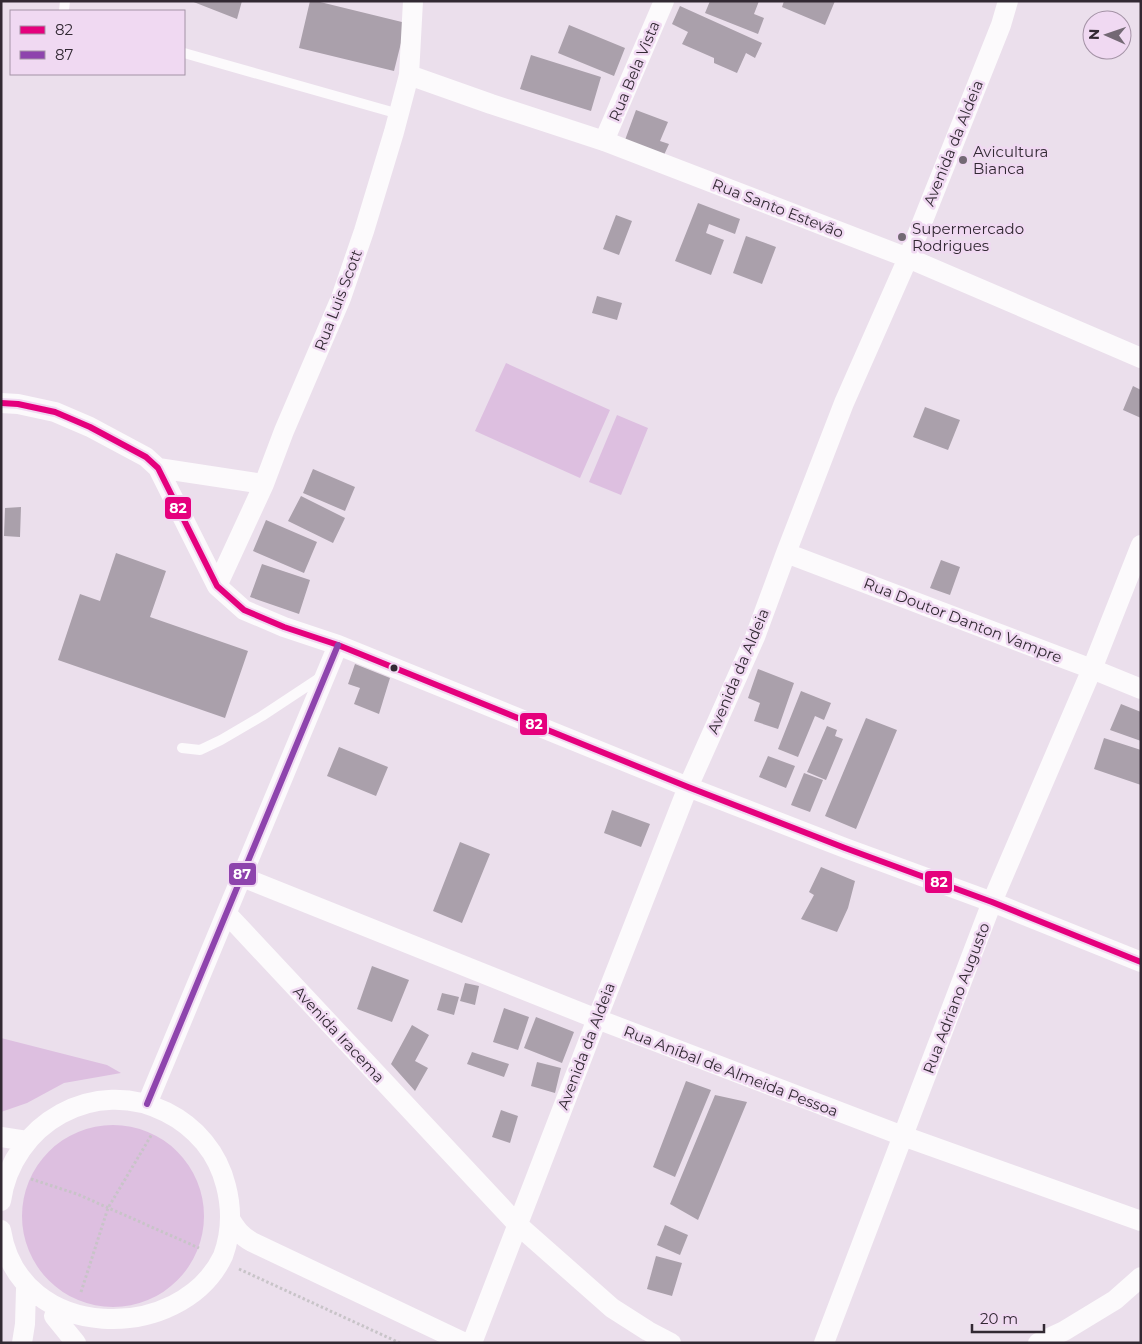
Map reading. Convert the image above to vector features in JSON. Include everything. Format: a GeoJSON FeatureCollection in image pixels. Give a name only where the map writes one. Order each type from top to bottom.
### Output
{"type":"FeatureCollection","features":[{"type":"Feature","properties":{"kind":"street","name":"Rua Luis Scott"},"geometry":{"type":"LineString","coordinates":[[217,586],[264,484],[284,431],[341,298],[364,231],[409,75],[413,1]]}},
{"type":"Feature","properties":{"kind":"street","name":"Rua Bela Vista"},"geometry":{"type":"LineString","coordinates":[[604,141],[664,1]]}},
{"type":"Feature","properties":{"kind":"street","name":"Avenida da Aldeia"},"geometry":{"type":"LineString","coordinates":[[472,1343],[688,787],[755,637],[844,403],[908,258],[1001,25],[1008,1]]}},
{"type":"Feature","properties":{"kind":"street","name":"Rua Santo Estevão"},"geometry":{"type":"LineString","coordinates":[[409,75],[604,141],[908,258],[1141,358]]}},
{"type":"Feature","properties":{"kind":"street"},"geometry":{"type":"LineString","coordinates":[[1,403],[18,404],[55,412],[90,427],[146,457],[158,468],[217,586],[244,610],[284,627],[338,645],[688,787],[845,848],[992,902],[1141,962]]}},
{"type":"Feature","properties":{"kind":"street"},"geometry":{"type":"LineString","coordinates":[[158,468],[264,484]]}},
{"type":"Feature","properties":{"kind":"street","name":"Rua Adriano Augusto"},"geometry":{"type":"LineString","coordinates":[[824,1343],[992,902],[1092,669],[1141,545]]}},
{"type":"Feature","properties":{"kind":"street","name":"Rua Doutor Danton Vampre"},"geometry":{"type":"LineString","coordinates":[[786,553],[1141,689]]}},
{"type":"Feature","properties":{"kind":"street"},"geometry":{"type":"LineString","coordinates":[[147,1104],[338,645]]}},
{"type":"Feature","properties":{"kind":"street","name":"Rua Aníbal de Almeida Pessoa"},"geometry":{"type":"LineString","coordinates":[[242,877],[597,1019],[903,1136],[1141,1221]]}},
{"type":"Feature","properties":{"kind":"street","name":"Avenida Iracema"},"geometry":{"type":"LineString","coordinates":[[227,914],[518,1225],[612,1308],[648,1332],[671,1343]]}},
{"type":"Feature","properties":{"kind":"street"},"geometry":{"type":"LineString","coordinates":[[1,1201],[8,1173],[16,1156],[27,1141],[47,1122],[64,1112],[95,1101],[121,1100],[147,1104],[160,1109],[183,1122],[195,1132],[209,1148],[224,1177],[229,1198],[230,1219],[224,1254],[206,1286],[198,1295],[180,1311],[159,1322],[124,1331],[100,1330],[66,1320],[37,1301],[22,1283],[1,1264]]}},
{"type":"Feature","properties":{"kind":"street"},"geometry":{"type":"LineString","coordinates":[[1,1138],[27,1141]]}},
{"type":"Feature","properties":{"kind":"street"},"geometry":{"type":"LineString","coordinates":[[230,1219],[242,1236],[252,1242],[465,1343]]}},
{"type":"Feature","properties":{"kind":"street"},"geometry":{"type":"LineString","coordinates":[[1,1230],[6,1253],[22,1283],[25,1324],[22,1343]]}},
{"type":"Feature","properties":{"kind":"street"},"geometry":{"type":"LineString","coordinates":[[1038,1343],[1064,1331],[1115,1300],[1141,1278]]}},
{"type":"Feature","properties":{"kind":"street"},"geometry":{"type":"LineString","coordinates":[[50,1311],[76,1343]]}},
{"type":"Feature","properties":{"kind":"lane"},"geometry":{"type":"LineString","coordinates":[[185,53],[398,114]]}},
{"type":"Feature","properties":{"kind":"lane"},"geometry":{"type":"LineString","coordinates":[[182,748],[200,750],[221,740],[262,716],[326,673]]}},
{"type":"Feature","properties":{"kind":"path"},"geometry":{"type":"LineString","coordinates":[[79,1301],[108,1208],[152,1134]]}},
{"type":"Feature","properties":{"kind":"path"},"geometry":{"type":"LineString","coordinates":[[30,1179],[77,1194],[199,1248]]}},
{"type":"Feature","properties":{"kind":"path"},"geometry":{"type":"LineString","coordinates":[[232,1265],[400,1343]]}},
{"type":"Feature","properties":{"kind":"shaded area"},"geometry":{"type":"Polygon","coordinates":[[[506,363],[610,410],[580,478],[475,431],[506,363]]]}},
{"type":"Feature","properties":{"kind":"shaded area"},"geometry":{"type":"Polygon","coordinates":[[[617,415],[648,428],[621,495],[589,482],[617,415]]]}},
{"type":"Feature","properties":{"kind":"shaded area"},"geometry":{"type":"Polygon","coordinates":[[[1,1038],[107,1065],[121,1073],[64,1083],[27,1103],[1,1112],[1,1038]]]}},
{"type":"Feature","properties":{"kind":"shaded area"},"geometry":{"type":"Polygon","coordinates":[[[113,1125],[131,1127],[148,1132],[171,1146],[183,1158],[197,1181],[202,1198],[204,1216],[202,1234],[197,1251],[183,1274],[171,1286],[148,1300],[131,1305],[113,1307],[95,1305],[78,1300],[55,1286],[43,1274],[29,1251],[24,1234],[22,1216],[24,1198],[29,1181],[43,1158],[55,1146],[78,1132],[95,1127],[113,1125]]]}},
{"type":"Feature","properties":{"kind":"building"},"geometry":{"type":"Polygon","coordinates":[[[191,1],[242,1],[237,19],[191,1]]]}},
{"type":"Feature","properties":{"kind":"building"},"geometry":{"type":"Polygon","coordinates":[[[310,1],[406,23],[394,71],[299,48],[310,1]]]}},
{"type":"Feature","properties":{"kind":"building"},"geometry":{"type":"Polygon","coordinates":[[[710,1],[759,1],[754,14],[764,18],[758,34],[705,13],[710,1]]]}},
{"type":"Feature","properties":{"kind":"building"},"geometry":{"type":"Polygon","coordinates":[[[784,1],[835,1],[825,25],[782,7],[784,1]]]}},
{"type":"Feature","properties":{"kind":"building"},"geometry":{"type":"Polygon","coordinates":[[[680,6],[762,43],[755,58],[746,53],[737,73],[714,63],[714,58],[682,44],[688,32],[672,24],[680,6]]]}},
{"type":"Feature","properties":{"kind":"building"},"geometry":{"type":"Polygon","coordinates":[[[569,25],[625,48],[614,76],[558,53],[569,25]]]}},
{"type":"Feature","properties":{"kind":"building"},"geometry":{"type":"Polygon","coordinates":[[[531,55],[601,77],[591,111],[520,89],[531,55]]]}},
{"type":"Feature","properties":{"kind":"building"},"geometry":{"type":"Polygon","coordinates":[[[636,110],[668,122],[660,141],[669,144],[664,155],[625,140],[636,110]]]}},
{"type":"Feature","properties":{"kind":"building"},"geometry":{"type":"Polygon","coordinates":[[[698,203],[740,219],[735,234],[709,224],[706,233],[724,240],[711,275],[675,261],[698,203]]]}},
{"type":"Feature","properties":{"kind":"building"},"geometry":{"type":"Polygon","coordinates":[[[616,215],[632,221],[619,255],[603,249],[616,215]]]}},
{"type":"Feature","properties":{"kind":"building"},"geometry":{"type":"Polygon","coordinates":[[[746,236],[776,247],[762,284],[733,273],[746,236]]]}},
{"type":"Feature","properties":{"kind":"building"},"geometry":{"type":"Polygon","coordinates":[[[597,296],[622,303],[617,320],[592,313],[597,296]]]}},
{"type":"Feature","properties":{"kind":"building"},"geometry":{"type":"Polygon","coordinates":[[[1133,386],[1141,390],[1141,418],[1123,410],[1133,386]]]}},
{"type":"Feature","properties":{"kind":"building"},"geometry":{"type":"Polygon","coordinates":[[[925,407],[960,420],[948,450],[913,437],[925,407]]]}},
{"type":"Feature","properties":{"kind":"building"},"geometry":{"type":"Polygon","coordinates":[[[313,469],[355,487],[345,511],[303,493],[313,469]]]}},
{"type":"Feature","properties":{"kind":"building"},"geometry":{"type":"Polygon","coordinates":[[[301,496],[345,518],[333,543],[288,521],[301,496]]]}},
{"type":"Feature","properties":{"kind":"building"},"geometry":{"type":"Polygon","coordinates":[[[21,507],[20,537],[4,536],[5,508],[21,507]]]}},
{"type":"Feature","properties":{"kind":"building"},"geometry":{"type":"Polygon","coordinates":[[[266,520],[317,542],[304,573],[253,551],[266,520]]]}},
{"type":"Feature","properties":{"kind":"building"},"geometry":{"type":"Polygon","coordinates":[[[116,553],[166,571],[150,617],[248,651],[225,718],[58,660],[80,594],[100,601],[116,553]]]}},
{"type":"Feature","properties":{"kind":"building"},"geometry":{"type":"Polygon","coordinates":[[[941,560],[960,567],[950,595],[930,588],[941,560]]]}},
{"type":"Feature","properties":{"kind":"building"},"geometry":{"type":"Polygon","coordinates":[[[262,564],[310,580],[299,614],[250,597],[262,564]]]}},
{"type":"Feature","properties":{"kind":"building"},"geometry":{"type":"Polygon","coordinates":[[[355,664],[390,678],[379,714],[354,704],[360,688],[348,684],[355,664]]]}},
{"type":"Feature","properties":{"kind":"building"},"geometry":{"type":"Polygon","coordinates":[[[758,669],[794,683],[778,729],[754,721],[760,703],[748,698],[758,669]]]}},
{"type":"Feature","properties":{"kind":"building"},"geometry":{"type":"Polygon","coordinates":[[[801,691],[831,703],[824,720],[815,716],[798,757],[778,749],[801,691]]]}},
{"type":"Feature","properties":{"kind":"building"},"geometry":{"type":"Polygon","coordinates":[[[1121,704],[1141,712],[1141,741],[1110,730],[1121,704]]]}},
{"type":"Feature","properties":{"kind":"building"},"geometry":{"type":"Polygon","coordinates":[[[866,718],[897,730],[856,829],[825,816],[866,718]]]}},
{"type":"Feature","properties":{"kind":"building"},"geometry":{"type":"Polygon","coordinates":[[[827,726],[837,730],[835,736],[843,739],[826,780],[807,772],[827,726]]]}},
{"type":"Feature","properties":{"kind":"building"},"geometry":{"type":"Polygon","coordinates":[[[1104,738],[1141,750],[1141,785],[1094,769],[1104,738]]]}},
{"type":"Feature","properties":{"kind":"building"},"geometry":{"type":"Polygon","coordinates":[[[339,747],[388,767],[376,796],[327,776],[339,747]]]}},
{"type":"Feature","properties":{"kind":"building"},"geometry":{"type":"Polygon","coordinates":[[[768,756],[795,766],[786,788],[759,777],[768,756]]]}},
{"type":"Feature","properties":{"kind":"building"},"geometry":{"type":"Polygon","coordinates":[[[804,773],[823,780],[810,812],[791,805],[804,773]]]}},
{"type":"Feature","properties":{"kind":"building"},"geometry":{"type":"Polygon","coordinates":[[[612,810],[650,824],[641,847],[604,833],[612,810]]]}},
{"type":"Feature","properties":{"kind":"building"},"geometry":{"type":"Polygon","coordinates":[[[460,842],[490,854],[462,923],[433,911],[460,842]]]}},
{"type":"Feature","properties":{"kind":"building"},"geometry":{"type":"Polygon","coordinates":[[[821,867],[855,881],[848,908],[837,932],[801,919],[814,895],[809,892],[821,867]]]}},
{"type":"Feature","properties":{"kind":"building"},"geometry":{"type":"Polygon","coordinates":[[[372,966],[409,980],[392,1022],[357,1009],[372,966]]]}},
{"type":"Feature","properties":{"kind":"building"},"geometry":{"type":"Polygon","coordinates":[[[465,983],[479,986],[475,1005],[460,1001],[465,983]]]}},
{"type":"Feature","properties":{"kind":"building"},"geometry":{"type":"Polygon","coordinates":[[[442,993],[459,997],[454,1015],[437,1010],[442,993]]]}},
{"type":"Feature","properties":{"kind":"building"},"geometry":{"type":"Polygon","coordinates":[[[504,1008],[529,1017],[518,1050],[493,1042],[504,1008]]]}},
{"type":"Feature","properties":{"kind":"building"},"geometry":{"type":"Polygon","coordinates":[[[536,1017],[574,1032],[562,1063],[524,1048],[536,1017]]]}},
{"type":"Feature","properties":{"kind":"building"},"geometry":{"type":"Polygon","coordinates":[[[412,1025],[429,1035],[415,1061],[428,1068],[415,1091],[391,1064],[412,1025]]]}},
{"type":"Feature","properties":{"kind":"building"},"geometry":{"type":"Polygon","coordinates":[[[472,1052],[509,1064],[504,1077],[467,1064],[472,1052]]]}},
{"type":"Feature","properties":{"kind":"building"},"geometry":{"type":"Polygon","coordinates":[[[537,1062],[561,1068],[555,1093],[531,1086],[537,1062]]]}},
{"type":"Feature","properties":{"kind":"building"},"geometry":{"type":"Polygon","coordinates":[[[686,1081],[711,1090],[675,1177],[653,1167],[686,1081]]]}},
{"type":"Feature","properties":{"kind":"building"},"geometry":{"type":"Polygon","coordinates":[[[715,1095],[747,1102],[698,1220],[670,1204],[715,1095]]]}},
{"type":"Feature","properties":{"kind":"building"},"geometry":{"type":"Polygon","coordinates":[[[501,1110],[518,1116],[510,1143],[492,1137],[501,1110]]]}},
{"type":"Feature","properties":{"kind":"building"},"geometry":{"type":"Polygon","coordinates":[[[665,1225],[688,1235],[680,1255],[657,1245],[665,1225]]]}},
{"type":"Feature","properties":{"kind":"building"},"geometry":{"type":"Polygon","coordinates":[[[656,1256],[682,1263],[672,1296],[647,1289],[656,1256]]]}},
{"type":"Feature","properties":{"kind":"transit line","name":"82"},"geometry":{"type":"LineString","coordinates":[[1,403],[18,404],[55,412],[90,427],[146,457],[158,468],[217,586],[244,610],[284,627],[338,645],[688,787],[845,848],[992,902],[1141,962]]}},
{"type":"Feature","properties":{"kind":"transit line","name":"87"},"geometry":{"type":"LineString","coordinates":[[147,1104],[338,645]]}},
{"type":"Feature","properties":{"kind":"place","name":"Avicultura Bianca"},"geometry":{"type":"Point","coordinates":[963,160]}},
{"type":"Feature","properties":{"kind":"place","name":"Supermercado Rodrigues"},"geometry":{"type":"Point","coordinates":[902,237]}}]}
